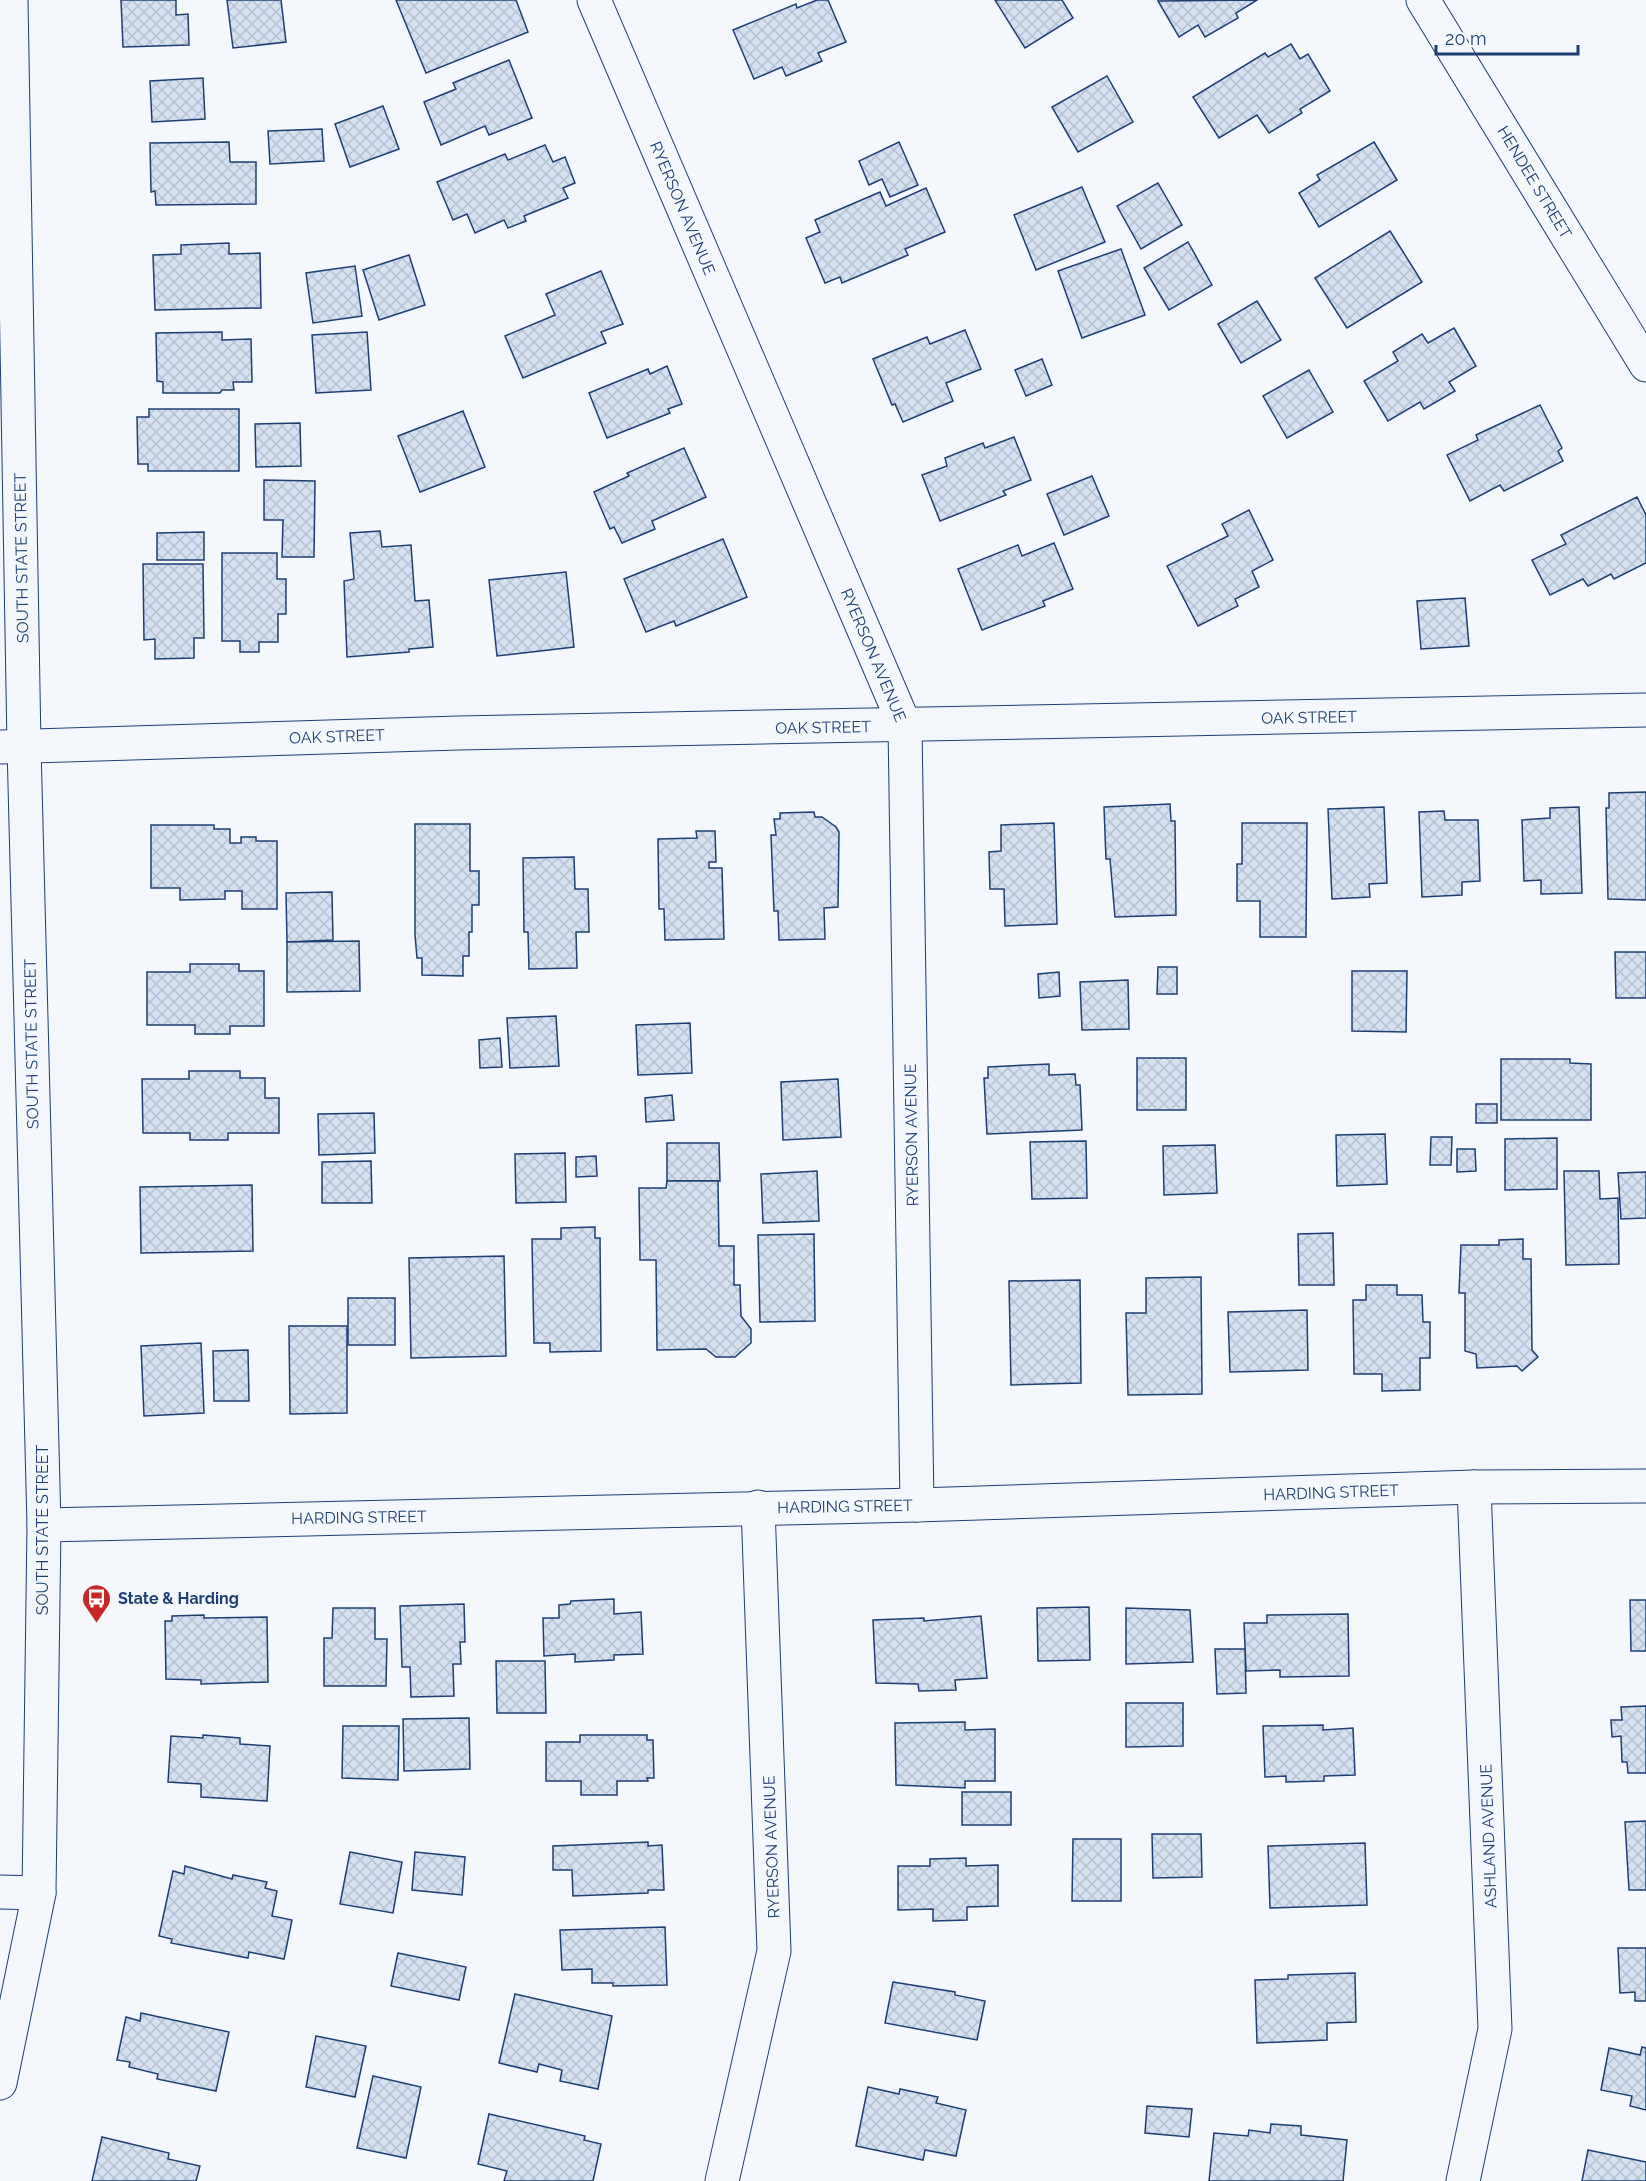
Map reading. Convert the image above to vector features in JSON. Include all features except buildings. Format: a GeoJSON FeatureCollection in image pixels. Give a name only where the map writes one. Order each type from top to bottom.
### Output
{"type":"FeatureCollection","features":[{"type":"Feature","properties":{"kind":"street","name":"SOUTH STATE STREET"},"geometry":{"type":"LineString","coordinates":[[0,2083],[39,1893],[44,1525],[12,746],[11,0]]}},
{"type":"Feature","properties":{"kind":"street","name":"RYERSON AVENUE"},"geometry":{"type":"LineString","coordinates":[[594,0],[905,726],[917,1505]]}},
{"type":"Feature","properties":{"kind":"street","name":"HENDEE STREET"},"geometry":{"type":"LineString","coordinates":[[1423,0],[1646,364]]}},
{"type":"Feature","properties":{"kind":"street","name":"OAK STREET"},"geometry":{"type":"LineString","coordinates":[[12,746],[458,733],[1646,710]]}},
{"type":"Feature","properties":{"kind":"street","name":"HARDING STREET"},"geometry":{"type":"LineString","coordinates":[[44,1525],[917,1505],[1474,1487],[1646,1486]]}},
{"type":"Feature","properties":{"kind":"street","name":"ASHLAND AVENUE"},"geometry":{"type":"LineString","coordinates":[[1463,2181],[1495,2028],[1474,1487]]}},
{"type":"Feature","properties":{"kind":"street","name":"RYERSON AVENUE"},"geometry":{"type":"LineString","coordinates":[[722,2181],[774,1951],[758,1507]]}},
{"type":"Feature","properties":{"kind":"street"},"geometry":{"type":"LineString","coordinates":[[0,1892],[39,1893]]}},
{"type":"Feature","properties":{"kind":"place","name":"State & Harding"},"geometry":{"type":"Point","coordinates":[97,1624]}}]}
